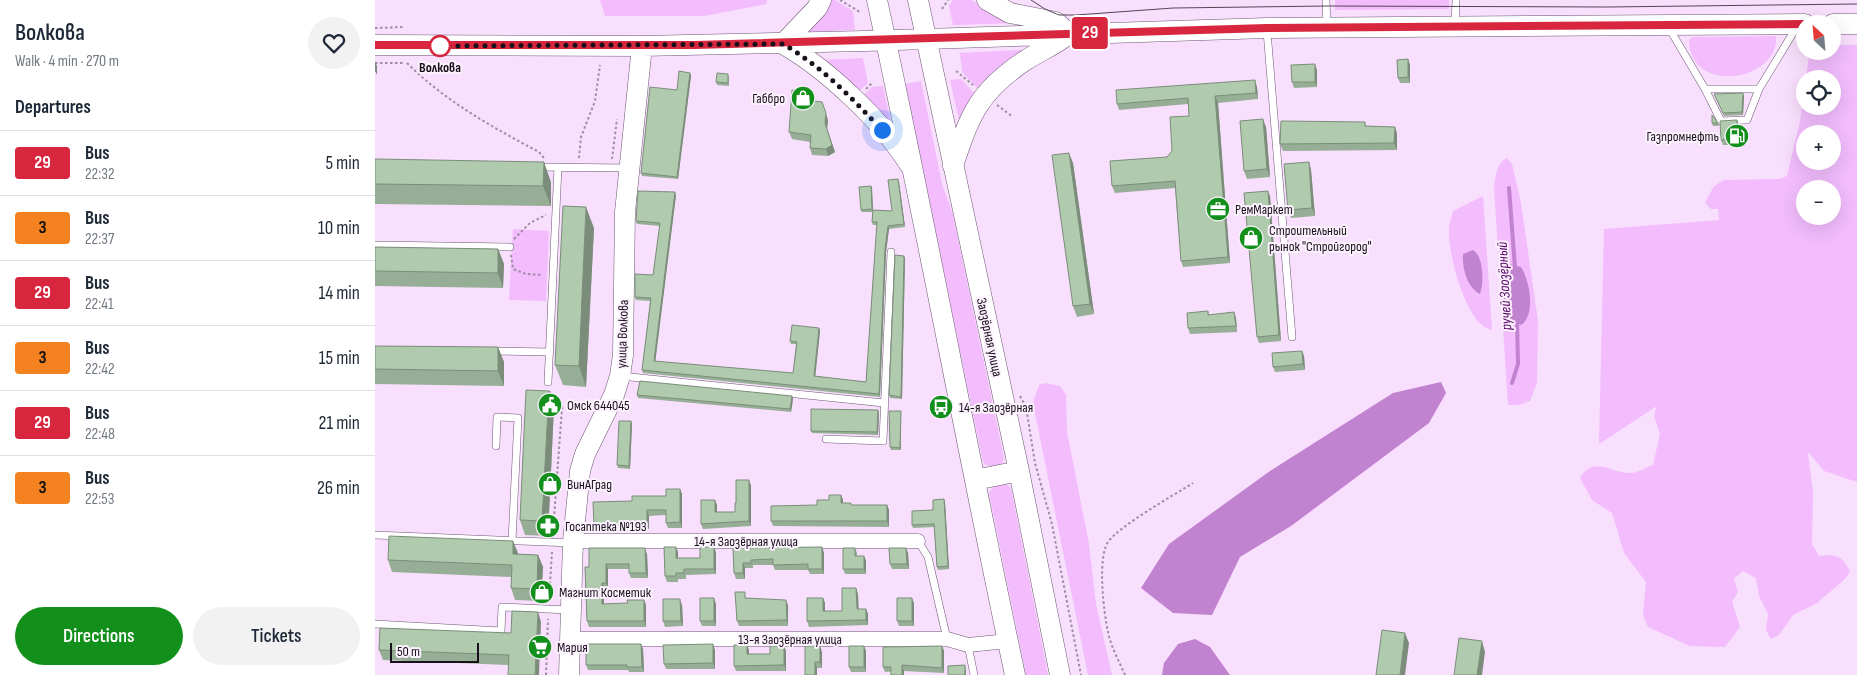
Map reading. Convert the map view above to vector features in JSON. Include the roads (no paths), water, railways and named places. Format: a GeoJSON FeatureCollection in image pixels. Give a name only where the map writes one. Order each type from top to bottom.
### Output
{"type":"FeatureCollection","features":[{"type":"Feature","properties":{"kind":"main road"},"geometry":{"type":"LineString","coordinates":[[783,44],[817,8],[821,0]]}},
{"type":"Feature","properties":{"kind":"main road"},"geometry":{"type":"LineString","coordinates":[[877,0],[915,174],[1015,675]]}},
{"type":"Feature","properties":{"kind":"main road","name":"Заозёрная улица"},"geometry":{"type":"LineString","coordinates":[[918,0],[1019,471],[1060,675]]}},
{"type":"Feature","properties":{"kind":"main road"},"geometry":{"type":"LineString","coordinates":[[987,0],[1010,13],[1056,22],[1069,34]]}},
{"type":"Feature","properties":{"kind":"main road"},"geometry":{"type":"LineString","coordinates":[[375,45],[642,46],[783,44],[1267,28],[1796,24]]}},
{"type":"Feature","properties":{"kind":"main road"},"geometry":{"type":"LineString","coordinates":[[1841,24],[1857,24]]}},
{"type":"Feature","properties":{"kind":"main road"},"geometry":{"type":"LineString","coordinates":[[953,167],[969,122],[983,95],[1012,70],[1053,47],[1069,34]]}},
{"type":"Feature","properties":{"kind":"main road"},"geometry":{"type":"LineString","coordinates":[[783,44],[805,56],[854,101],[892,140],[915,174]]}},
{"type":"Feature","properties":{"kind":"main road","name":"улица Волкова"},"geometry":{"type":"LineString","coordinates":[[569,675],[573,542],[580,471],[585,454],[605,414],[620,376],[623,356],[625,212],[642,46]]}},
{"type":"Feature","properties":{"kind":"main road"},"geometry":{"type":"LineString","coordinates":[[975,480],[1019,471]]}},
{"type":"Feature","properties":{"kind":"street","name":"14-я Заозёрная улица"},"geometry":{"type":"LineString","coordinates":[[573,542],[918,541]]}},
{"type":"Feature","properties":{"kind":"street","name":"13-я Заозёрная улица"},"geometry":{"type":"LineString","coordinates":[[570,639],[947,639],[968,646],[1008,641]]}},
{"type":"Feature","properties":{"kind":"lane"},"geometry":{"type":"LineString","coordinates":[[1326,0],[1327,27]]}},
{"type":"Feature","properties":{"kind":"lane"},"geometry":{"type":"LineString","coordinates":[[1455,26],[1456,0]]}},
{"type":"Feature","properties":{"kind":"lane"},"geometry":{"type":"LineString","coordinates":[[1667,25],[1705,89],[1721,121],[1747,120],[1759,89],[1796,33]]}},
{"type":"Feature","properties":{"kind":"lane"},"geometry":{"type":"LineString","coordinates":[[1267,28],[1291,337]]}},
{"type":"Feature","properties":{"kind":"lane"},"geometry":{"type":"LineString","coordinates":[[1705,89],[1759,89]]}},
{"type":"Feature","properties":{"kind":"lane"},"geometry":{"type":"LineString","coordinates":[[531,167],[628,168]]}},
{"type":"Feature","properties":{"kind":"lane"},"geometry":{"type":"LineString","coordinates":[[548,382],[556,209],[555,168]]}},
{"type":"Feature","properties":{"kind":"lane"},"geometry":{"type":"LineString","coordinates":[[375,245],[509,247]]}},
{"type":"Feature","properties":{"kind":"lane"},"geometry":{"type":"LineString","coordinates":[[826,439],[883,442],[891,252]]}},
{"type":"Feature","properties":{"kind":"lane"},"geometry":{"type":"LineString","coordinates":[[483,351],[550,352]]}},
{"type":"Feature","properties":{"kind":"lane"},"geometry":{"type":"LineString","coordinates":[[620,376],[884,404]]}},
{"type":"Feature","properties":{"kind":"lane"},"geometry":{"type":"LineString","coordinates":[[496,446],[497,417],[518,418],[512,541]]}},
{"type":"Feature","properties":{"kind":"lane"},"geometry":{"type":"LineString","coordinates":[[375,535],[553,543],[573,542]]}},
{"type":"Feature","properties":{"kind":"lane"},"geometry":{"type":"LineString","coordinates":[[918,541],[928,556],[947,639]]}},
{"type":"Feature","properties":{"kind":"lane"},"geometry":{"type":"LineString","coordinates":[[375,624],[501,630],[502,607],[571,610]]}},
{"type":"Feature","properties":{"kind":"lane"},"geometry":{"type":"LineString","coordinates":[[968,646],[974,675]]}},
{"type":"Feature","properties":{"kind":"water"},"geometry":{"type":"Polygon","coordinates":[[[1473,250],[1477,253],[1482,270],[1480,294],[1475,291],[1466,277],[1463,265],[1463,254],[1473,250]]]}},
{"type":"Feature","properties":{"kind":"water"},"geometry":{"type":"Polygon","coordinates":[[[1509,264],[1521,267],[1529,289],[1529,314],[1521,325],[1510,319],[1502,290],[1502,276],[1509,264]]]}},
{"type":"Feature","properties":{"kind":"water"},"geometry":{"type":"Polygon","coordinates":[[[1441,382],[1446,393],[1429,423],[1291,526],[1240,557],[1212,615],[1173,613],[1141,588],[1169,544],[1270,471],[1393,393],[1441,382]]]}},
{"type":"Feature","properties":{"kind":"water"},"geometry":{"type":"Polygon","coordinates":[[[1195,639],[1210,647],[1230,675],[1162,675],[1164,663],[1178,644],[1195,639]]]}},
{"type":"Feature","properties":{"kind":"waterway","name":"ручей Заозёрный"},"geometry":{"type":"LineString","coordinates":[[1509,188],[1515,268]]}},
{"type":"Feature","properties":{"kind":"waterway","name":"ручей Заозёрный"},"geometry":{"type":"LineString","coordinates":[[1512,383],[1518,364],[1517,320]]}},
{"type":"Feature","properties":{"kind":"tram line"},"geometry":{"type":"LineString","coordinates":[[1031,0],[1059,15],[1173,8],[1328,6],[1608,7],[1857,4]]}},
{"type":"Feature","properties":{"kind":"place","name":"Волкова"},"geometry":{"type":"Point","coordinates":[440,46]}},
{"type":"Feature","properties":{"kind":"place","name":"Габбро"},"geometry":{"type":"Point","coordinates":[803,98]}},
{"type":"Feature","properties":{"kind":"place","name":"Газпромнефть"},"geometry":{"type":"Point","coordinates":[1737,136]}},
{"type":"Feature","properties":{"kind":"place","name":"РемМаркет"},"geometry":{"type":"Point","coordinates":[1218,209]}},
{"type":"Feature","properties":{"kind":"place","name":"Строительный рынок \"Стройгород\""},"geometry":{"type":"Point","coordinates":[1251,238]}},
{"type":"Feature","properties":{"kind":"place","name":"Омск 644045"},"geometry":{"type":"Point","coordinates":[550,405]}},
{"type":"Feature","properties":{"kind":"place","name":"14-я Заозёрная"},"geometry":{"type":"Point","coordinates":[941,407]}},
{"type":"Feature","properties":{"kind":"place","name":"ВинАГрад"},"geometry":{"type":"Point","coordinates":[550,484]}},
{"type":"Feature","properties":{"kind":"place","name":"Госаптека №193"},"geometry":{"type":"Point","coordinates":[548,526]}},
{"type":"Feature","properties":{"kind":"place","name":"Магнит Косметик"},"geometry":{"type":"Point","coordinates":[542,592]}},
{"type":"Feature","properties":{"kind":"place","name":"Мария"},"geometry":{"type":"Point","coordinates":[540,647]}}]}
